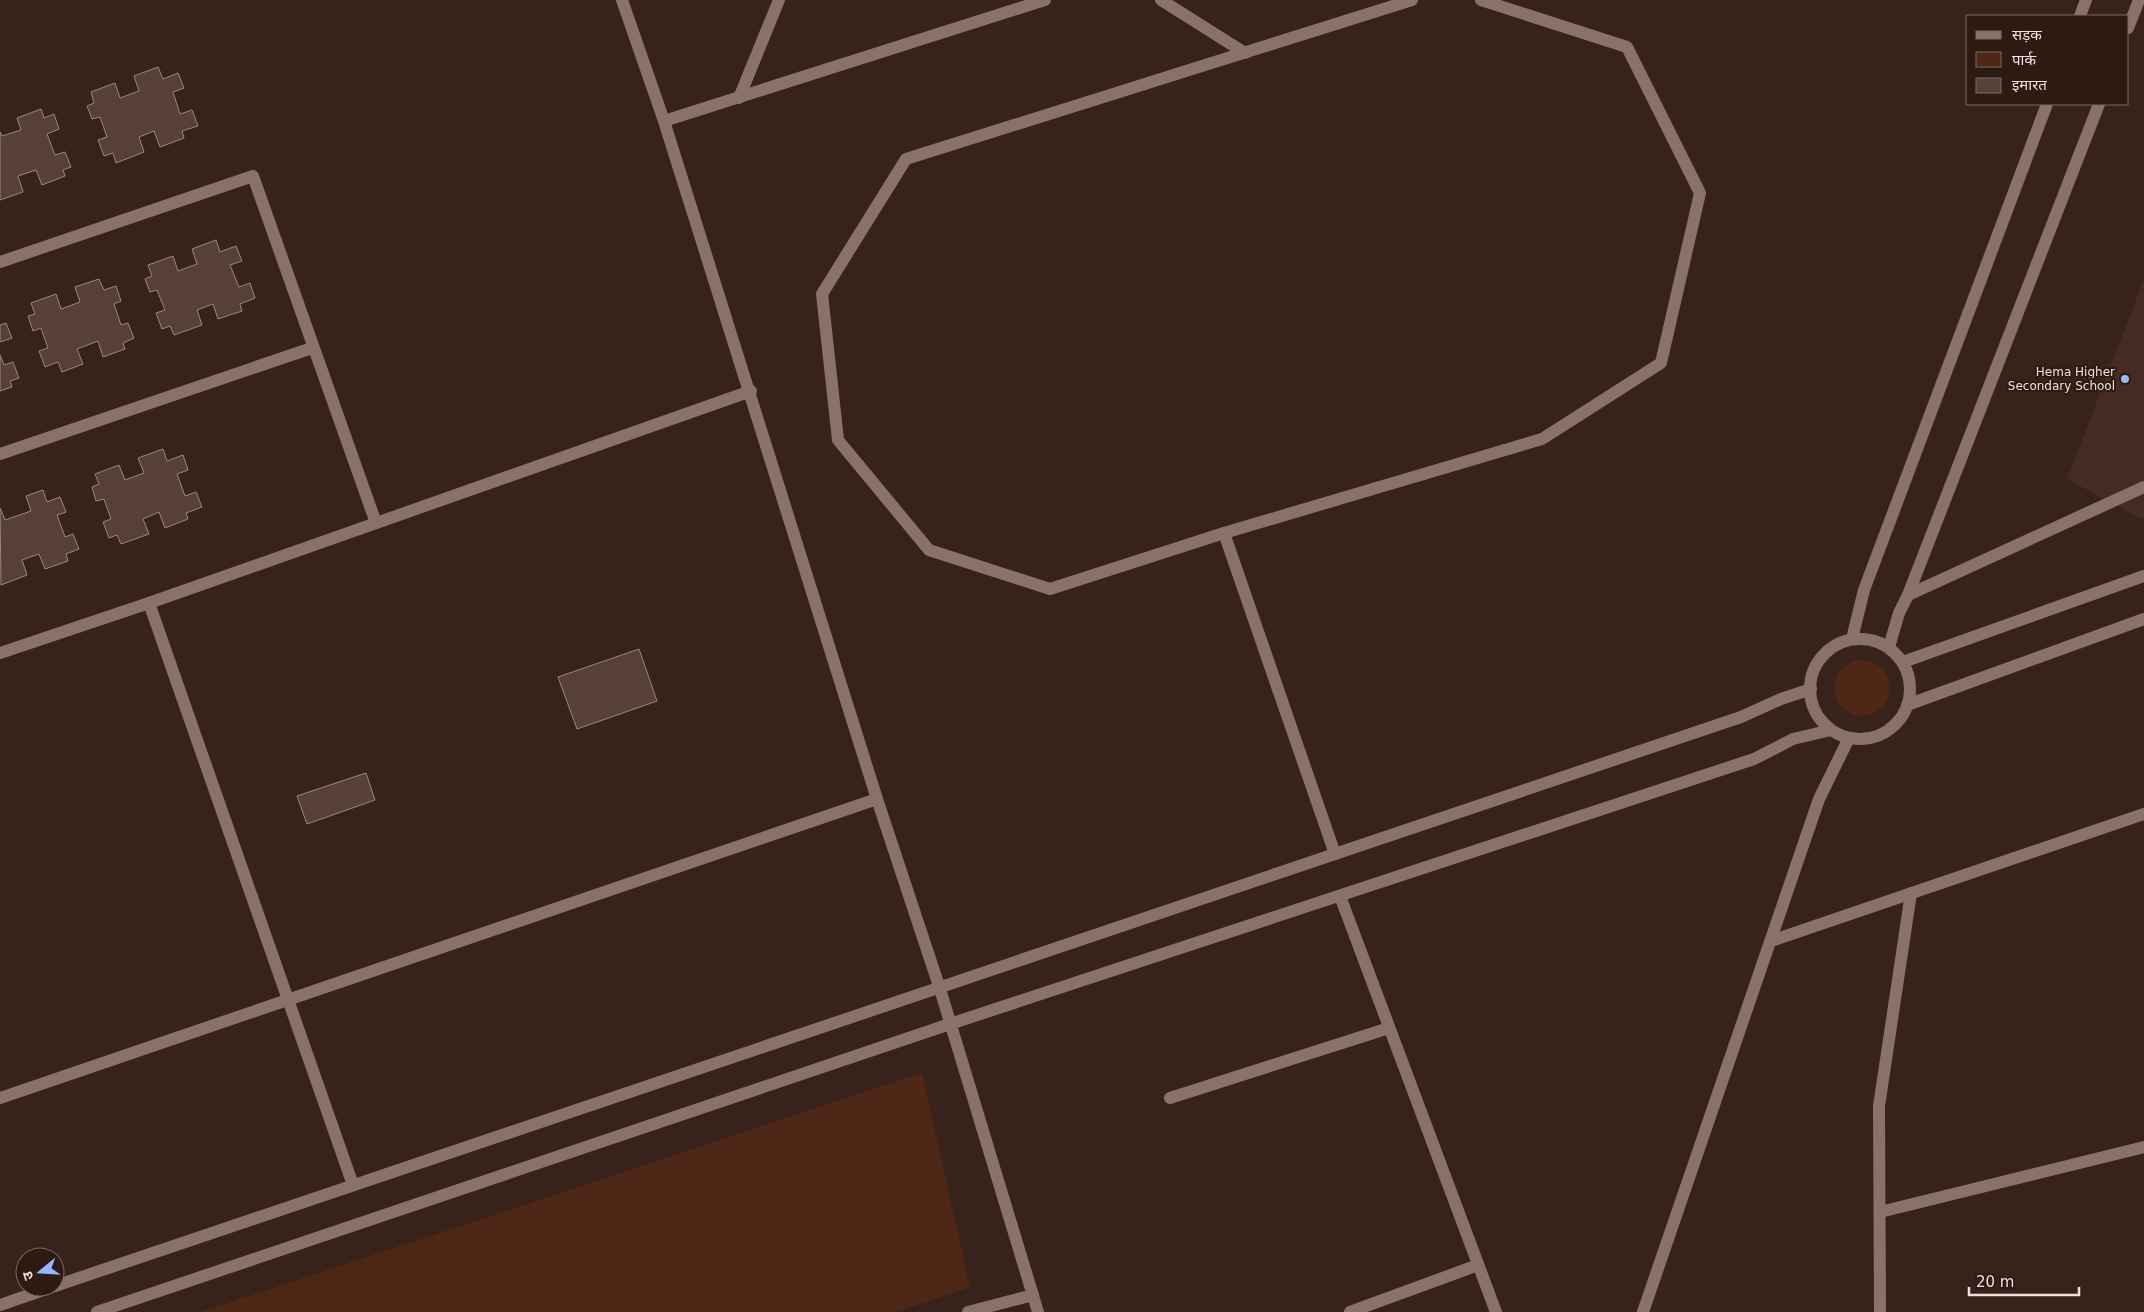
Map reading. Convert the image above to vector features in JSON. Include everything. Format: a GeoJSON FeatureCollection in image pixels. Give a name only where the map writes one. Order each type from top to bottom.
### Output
{"type":"FeatureCollection","features":[{"type":"Feature","properties":{"kind":"street"},"geometry":{"type":"LineString","coordinates":[[622,0],[664,121],[751,391],[877,799],[940,988],[1038,1312]]}},
{"type":"Feature","properties":{"kind":"street"},"geometry":{"type":"LineString","coordinates":[[738,98],[779,0]]}},
{"type":"Feature","properties":{"kind":"street"},"geometry":{"type":"LineString","coordinates":[[664,121],[1044,0]]}},
{"type":"Feature","properties":{"kind":"street"},"geometry":{"type":"LineString","coordinates":[[1161,0],[1245,53]]}},
{"type":"Feature","properties":{"kind":"street"},"geometry":{"type":"LineString","coordinates":[[1412,0],[906,159],[822,294],[838,440],[929,550],[1050,589],[1224,533],[1542,439],[1661,364],[1700,193],[1627,47],[1481,0]]}},
{"type":"Feature","properties":{"kind":"street"},"geometry":{"type":"LineString","coordinates":[[2080,15],[2086,0]]}},
{"type":"Feature","properties":{"kind":"street"},"geometry":{"type":"LineString","coordinates":[[2129,25],[2139,0]]}},
{"type":"Feature","properties":{"kind":"street"},"geometry":{"type":"LineString","coordinates":[[1852,639],[1864,590],[2047,105]]}},
{"type":"Feature","properties":{"kind":"street"},"geometry":{"type":"LineString","coordinates":[[1889,648],[1899,613],[1908,595],[2099,105]]}},
{"type":"Feature","properties":{"kind":"street"},"geometry":{"type":"LineString","coordinates":[[0,262],[253,176],[312,348],[376,523]]}},
{"type":"Feature","properties":{"kind":"street"},"geometry":{"type":"LineString","coordinates":[[0,454],[312,348]]}},
{"type":"Feature","properties":{"kind":"street"},"geometry":{"type":"LineString","coordinates":[[0,653],[149,603],[751,391]]}},
{"type":"Feature","properties":{"kind":"street"},"geometry":{"type":"LineString","coordinates":[[1908,595],[2144,487]]}},
{"type":"Feature","properties":{"kind":"street"},"geometry":{"type":"LineString","coordinates":[[1224,533],[1335,854]]}},
{"type":"Feature","properties":{"kind":"street"},"geometry":{"type":"LineString","coordinates":[[1903,662],[2144,576]]}},
{"type":"Feature","properties":{"kind":"street"},"geometry":{"type":"LineString","coordinates":[[149,603],[353,1185]]}},
{"type":"Feature","properties":{"kind":"street"},"geometry":{"type":"LineString","coordinates":[[1907,705],[2144,619]]}},
{"type":"Feature","properties":{"kind":"street"},"geometry":{"type":"LineString","coordinates":[[1852,639],[1871,639],[1889,648],[1903,662],[1910,681],[1909,700],[1902,718],[1887,732],[1869,738],[1849,738],[1831,730],[1818,715],[1810,697],[1811,677],[1819,659],[1834,646],[1852,639]]}},
{"type":"Feature","properties":{"kind":"street"},"geometry":{"type":"LineString","coordinates":[[65,1282],[1741,717],[1781,699],[1810,689]]}},
{"type":"Feature","properties":{"kind":"street"},"geometry":{"type":"LineString","coordinates":[[97,1312],[950,1024],[1754,759],[1794,739],[1831,730]]}},
{"type":"Feature","properties":{"kind":"street"},"geometry":{"type":"LineString","coordinates":[[1644,1312],[1819,799],[1849,738]]}},
{"type":"Feature","properties":{"kind":"street"},"geometry":{"type":"LineString","coordinates":[[0,1098],[877,799]]}},
{"type":"Feature","properties":{"kind":"street"},"geometry":{"type":"LineString","coordinates":[[1770,941],[2144,814]]}},
{"type":"Feature","properties":{"kind":"street"},"geometry":{"type":"LineString","coordinates":[[1880,1312],[1879,1106],[1911,893]]}},
{"type":"Feature","properties":{"kind":"street"},"geometry":{"type":"LineString","coordinates":[[1340,896],[1496,1312]]}},
{"type":"Feature","properties":{"kind":"street"},"geometry":{"type":"LineString","coordinates":[[1170,1098],[1389,1028]]}},
{"type":"Feature","properties":{"kind":"street"},"geometry":{"type":"LineString","coordinates":[[1880,1212],[2144,1147]]}},
{"type":"Feature","properties":{"kind":"street"},"geometry":{"type":"LineString","coordinates":[[1350,1312],[1478,1265]]}},
{"type":"Feature","properties":{"kind":"street"},"geometry":{"type":"LineString","coordinates":[[968,1312],[1033,1295]]}},
{"type":"Feature","properties":{"kind":"street"},"geometry":{"type":"LineString","coordinates":[[0,1305],[23,1297]]}},
{"type":"Feature","properties":{"kind":"shaded area","name":"Hema Higher Secondary School"},"geometry":{"type":"Polygon","coordinates":[[[2144,279],[2144,518],[2142,519],[2067,479],[2144,279]]]}},
{"type":"Feature","properties":{"kind":"green space"},"geometry":{"type":"Polygon","coordinates":[[[1862,660],[1873,662],[1882,668],[1888,677],[1890,688],[1888,699],[1882,708],[1873,714],[1862,716],[1851,714],[1842,708],[1836,699],[1834,688],[1836,677],[1842,668],[1851,662],[1862,660]]]}},
{"type":"Feature","properties":{"kind":"green space"},"geometry":{"type":"Polygon","coordinates":[[[922,1073],[970,1287],[895,1312],[201,1312],[922,1073]]]}},
{"type":"Feature","properties":{"kind":"building"},"geometry":{"type":"Polygon","coordinates":[[[158,67],[163,79],[178,73],[184,88],[173,92],[180,114],[192,110],[198,126],[182,131],[184,138],[160,147],[154,131],[139,137],[144,152],[116,163],[113,153],[104,156],[98,140],[107,137],[100,117],[92,119],[87,106],[94,103],[91,92],[115,83],[120,98],[139,91],[134,76],[158,67]]]}},
{"type":"Feature","properties":{"kind":"building"},"geometry":{"type":"Polygon","coordinates":[[[41,109],[44,118],[54,114],[59,129],[47,134],[55,155],[65,152],[71,167],[63,170],[65,176],[42,185],[36,170],[18,176],[23,192],[0,200],[0,132],[2,136],[21,130],[17,118],[41,109]]]}},
{"type":"Feature","properties":{"kind":"building"},"geometry":{"type":"Polygon","coordinates":[[[216,240],[220,252],[236,246],[242,261],[230,265],[239,287],[250,283],[255,298],[240,304],[242,311],[218,319],[213,304],[197,310],[202,325],[174,335],[170,326],[162,329],[156,313],[165,310],[157,290],[150,292],[145,279],[152,276],[148,265],[173,256],[178,271],[197,264],[192,249],[216,240]]]}},
{"type":"Feature","properties":{"kind":"building"},"geometry":{"type":"Polygon","coordinates":[[[99,279],[104,290],[116,286],[121,301],[114,304],[121,325],[128,323],[134,338],[123,343],[125,349],[103,357],[98,341],[77,349],[83,364],[62,372],[58,362],[45,367],[39,351],[48,348],[41,328],[33,331],[28,316],[35,314],[31,303],[56,294],[61,309],[80,302],[75,287],[99,279]]]}},
{"type":"Feature","properties":{"kind":"building"},"geometry":{"type":"Polygon","coordinates":[[[6,323],[12,338],[0,342],[0,325],[6,323]]]}},
{"type":"Feature","properties":{"kind":"building"},"geometry":{"type":"Polygon","coordinates":[[[0,355],[4,365],[13,362],[19,378],[10,381],[12,387],[0,391],[0,355]]]}},
{"type":"Feature","properties":{"kind":"building"},"geometry":{"type":"Polygon","coordinates":[[[163,449],[167,461],[183,455],[188,470],[177,474],[185,496],[196,492],[202,507],[186,513],[188,519],[165,528],[159,512],[143,519],[149,534],[121,544],[117,535],[109,538],[103,522],[111,519],[104,499],[96,501],[92,487],[99,484],[95,474],[119,465],[125,480],[144,473],[138,458],[163,449]]]}},
{"type":"Feature","properties":{"kind":"building"},"geometry":{"type":"Polygon","coordinates":[[[43,490],[47,502],[60,497],[66,512],[57,515],[65,537],[73,534],[79,549],[66,554],[68,561],[45,569],[39,554],[22,560],[27,575],[1,585],[0,508],[5,520],[31,511],[26,496],[43,490]]]}},
{"type":"Feature","properties":{"kind":"building"},"geometry":{"type":"Polygon","coordinates":[[[639,649],[657,701],[577,729],[558,677],[639,649]]]}},
{"type":"Feature","properties":{"kind":"building"},"geometry":{"type":"Polygon","coordinates":[[[366,773],[375,800],[307,824],[297,796],[366,773]]]}},
{"type":"Feature","properties":{"kind":"place","name":"Hema Higher Secondary School"},"geometry":{"type":"Point","coordinates":[2125,379]}}]}
